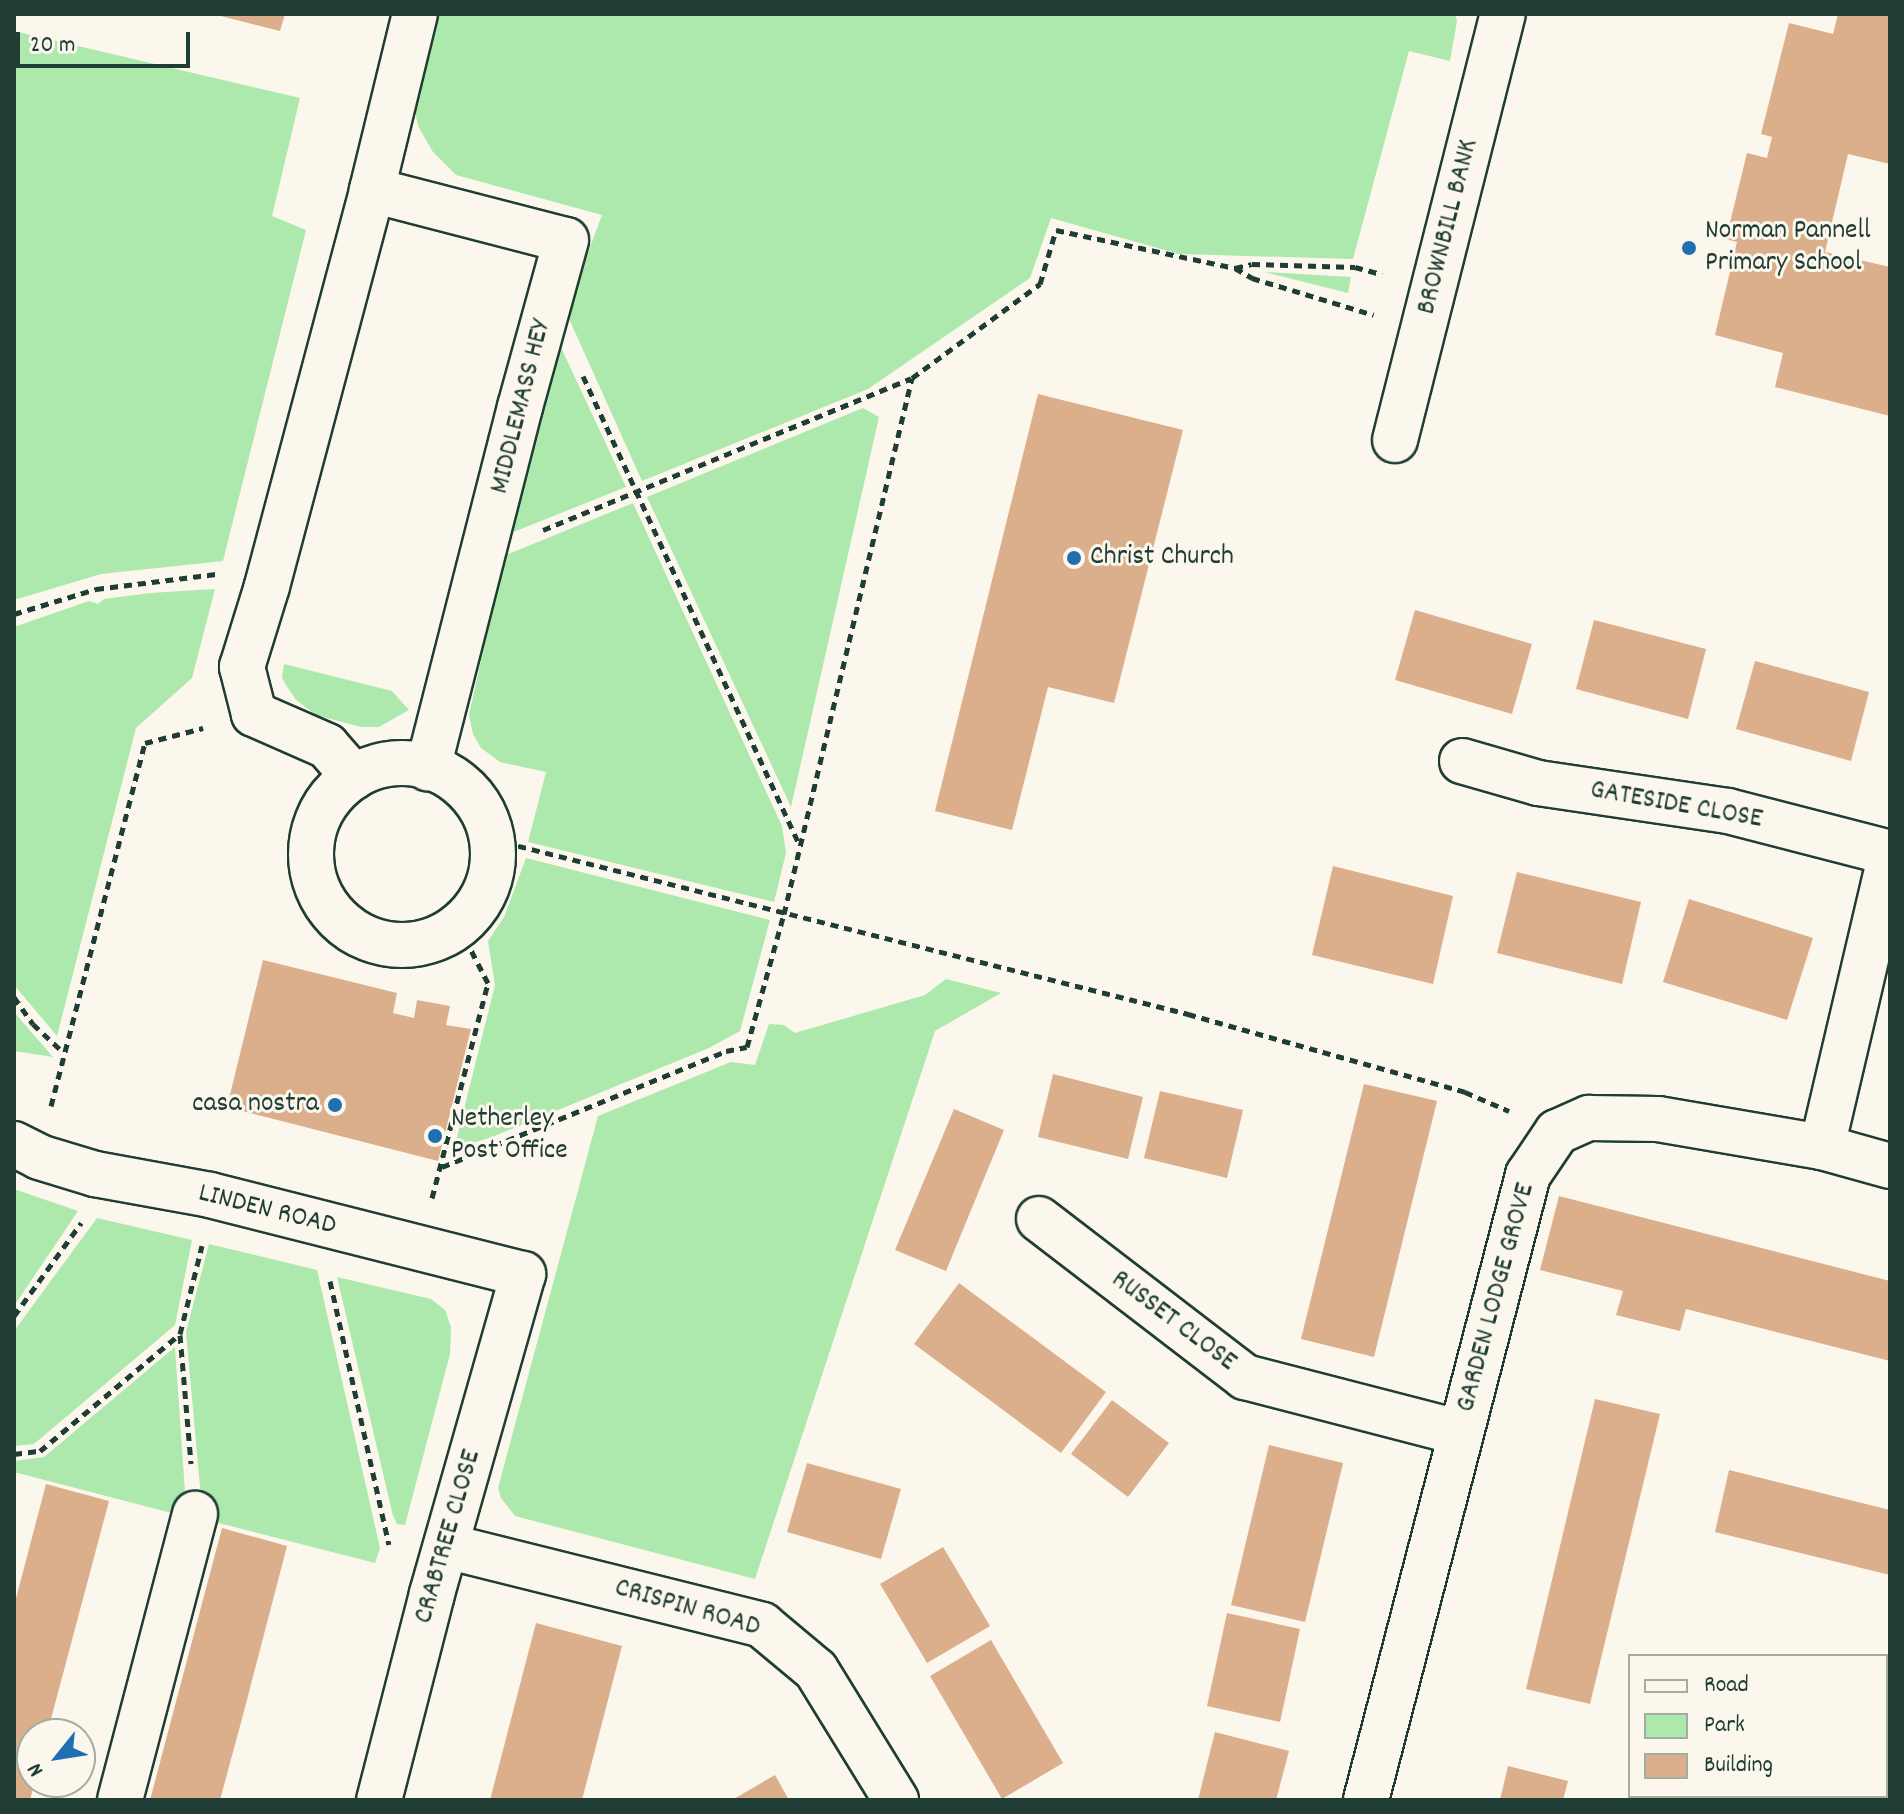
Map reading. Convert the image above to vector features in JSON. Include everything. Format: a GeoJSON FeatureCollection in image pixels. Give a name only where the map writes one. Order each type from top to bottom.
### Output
{"type":"FeatureCollection","features":[{"type":"Feature","properties":{"kind":"street"},"geometry":{"type":"LineString","coordinates":[[354,777],[327,746],[254,714],[242,667],[267,586],[372,190],[415,14]]}},
{"type":"Feature","properties":{"kind":"street","name":"BROWNBILL BANK"},"geometry":{"type":"LineString","coordinates":[[1395,440],[1503,14]]}},
{"type":"Feature","properties":{"kind":"street","name":"MIDDLEMASS HEY"},"geometry":{"type":"LineString","coordinates":[[372,190],[566,240],[428,768]]}},
{"type":"Feature","properties":{"kind":"street","name":"GATESIDE CLOSE"},"geometry":{"type":"LineString","coordinates":[[1462,761],[1538,783],[1728,811],[1890,856],[1822,1147]]}},
{"type":"Feature","properties":{"kind":"street"},"geometry":{"type":"LineString","coordinates":[[390,764],[428,768],[442,772],[465,789],[483,812],[491,839],[492,867],[484,895],[444,936],[416,944],[387,944],[359,935],[336,917],[319,893],[311,865],[312,836],[322,809],[341,786],[354,777],[390,764]]}},
{"type":"Feature","properties":{"kind":"street"},"geometry":{"type":"LineString","coordinates":[[1557,1132],[1589,1118],[1658,1119],[1822,1147],[1890,1166]]}},
{"type":"Feature","properties":{"kind":"street","name":"GARDEN LODGE GROVE"},"geometry":{"type":"LineString","coordinates":[[1366,1800],[1528,1175],[1557,1132]]}},
{"type":"Feature","properties":{"kind":"street","name":"LINDEN ROAD"},"geometry":{"type":"LineString","coordinates":[[27,1151],[95,1174],[210,1195],[523,1274]]}},
{"type":"Feature","properties":{"kind":"street","name":"RUSSET CLOSE"},"geometry":{"type":"LineString","coordinates":[[1039,1219],[1245,1377],[1461,1433]]}},
{"type":"Feature","properties":{"kind":"street","name":"CRABTREE CLOSE"},"geometry":{"type":"LineString","coordinates":[[379,1800],[432,1594],[523,1274]]}},
{"type":"Feature","properties":{"kind":"street"},"geometry":{"type":"LineString","coordinates":[[120,1800],[195,1514]]}},
{"type":"Feature","properties":{"kind":"street","name":"CRISPIN ROAD"},"geometry":{"type":"LineString","coordinates":[[446,1546],[762,1625],[816,1670],[896,1800]]}},
{"type":"Feature","properties":{"kind":"path"},"geometry":{"type":"LineString","coordinates":[[489,540],[508,545],[912,378],[1040,284],[1056,230],[1235,268],[1252,278],[1423,329]]}},
{"type":"Feature","properties":{"kind":"path"},"geometry":{"type":"LineString","coordinates":[[1235,268],[1252,264],[1355,267],[1434,285]]}},
{"type":"Feature","properties":{"kind":"path"},"geometry":{"type":"LineString","coordinates":[[543,325],[562,330],[801,847]]}},
{"type":"Feature","properties":{"kind":"path"},"geometry":{"type":"LineString","coordinates":[[442,1167],[726,1051],[747,1047],[801,847],[912,378]]}},
{"type":"Feature","properties":{"kind":"path"},"geometry":{"type":"LineString","coordinates":[[14,614],[96,589],[134,582],[218,574],[267,586]]}},
{"type":"Feature","properties":{"kind":"path"},"geometry":{"type":"LineString","coordinates":[[27,1151],[64,1053],[145,743],[254,714]]}},
{"type":"Feature","properties":{"kind":"path"},"geometry":{"type":"LineString","coordinates":[[491,839],[1188,1014],[1465,1092],[1557,1132]]}},
{"type":"Feature","properties":{"kind":"path"},"geometry":{"type":"LineString","coordinates":[[416,1249],[442,1167],[488,983],[458,925]]}},
{"type":"Feature","properties":{"kind":"path"},"geometry":{"type":"LineString","coordinates":[[14,997],[33,1024],[64,1053]]}},
{"type":"Feature","properties":{"kind":"path"},"geometry":{"type":"LineString","coordinates":[[14,1316],[89,1212],[95,1174]]}},
{"type":"Feature","properties":{"kind":"path"},"geometry":{"type":"LineString","coordinates":[[195,1514],[180,1334],[204,1236],[210,1195]]}},
{"type":"Feature","properties":{"kind":"path"},"geometry":{"type":"LineString","coordinates":[[337,1229],[328,1272],[392,1555],[432,1594]]}},
{"type":"Feature","properties":{"kind":"path"},"geometry":{"type":"LineString","coordinates":[[14,1454],[40,1451],[180,1334]]}},
{"type":"Feature","properties":{"kind":"green space"},"geometry":{"type":"Polygon","coordinates":[[[434,14],[1455,14],[1457,21],[1450,61],[1409,51],[1353,259],[1179,254],[1051,218],[1030,278],[868,389],[642,481],[566,312],[602,215],[456,175],[433,152],[418,126],[415,111],[416,92],[434,14]]]}},
{"type":"Feature","properties":{"kind":"green space"},"geometry":{"type":"Polygon","coordinates":[[[14,31],[300,98],[272,216],[306,230],[223,561],[101,574],[14,600],[14,31]]]}},
{"type":"Feature","properties":{"kind":"green space"},"geometry":{"type":"Polygon","coordinates":[[[1264,272],[1351,277],[1348,293],[1264,272]]]}},
{"type":"Feature","properties":{"kind":"green space"},"geometry":{"type":"Polygon","coordinates":[[[558,341],[626,487],[511,533],[558,341]]]}},
{"type":"Feature","properties":{"kind":"green space"},"geometry":{"type":"Polygon","coordinates":[[[863,408],[879,417],[791,807],[647,497],[863,408]]]}},
{"type":"Feature","properties":{"kind":"green space"},"geometry":{"type":"Polygon","coordinates":[[[633,503],[782,826],[786,853],[774,902],[528,842],[546,772],[500,762],[481,748],[473,734],[469,715],[504,556],[633,503]]]}},
{"type":"Feature","properties":{"kind":"green space"},"geometry":{"type":"Polygon","coordinates":[[[215,589],[192,678],[136,728],[57,1036],[14,985],[14,627],[89,601],[98,604],[104,599],[150,593],[215,589]]]}},
{"type":"Feature","properties":{"kind":"green space"},"geometry":{"type":"Polygon","coordinates":[[[284,664],[392,691],[409,710],[379,727],[361,727],[316,715],[296,700],[288,688],[282,678],[284,664]]]}},
{"type":"Feature","properties":{"kind":"green space"},"geometry":{"type":"Polygon","coordinates":[[[526,858],[770,920],[740,1031],[709,1048],[492,1137],[454,1149],[495,985],[488,941],[504,917],[526,858]]]}},
{"type":"Feature","properties":{"kind":"green space"},"geometry":{"type":"Polygon","coordinates":[[[946,979],[1001,993],[935,1031],[755,1579],[515,1516],[501,1498],[498,1488],[598,1116],[731,1062],[755,1065],[769,1024],[784,1025],[795,1033],[925,995],[946,979]]]}},
{"type":"Feature","properties":{"kind":"green space"},"geometry":{"type":"Polygon","coordinates":[[[14,1012],[33,1034],[53,1057],[14,1051],[14,1012]]]}},
{"type":"Feature","properties":{"kind":"green space"},"geometry":{"type":"Polygon","coordinates":[[[14,1189],[78,1211],[14,1306],[14,1189]]]}},
{"type":"Feature","properties":{"kind":"green space"},"geometry":{"type":"Polygon","coordinates":[[[97,1218],[192,1240],[175,1325],[34,1444],[14,1446],[14,1331],[97,1218]]]}},
{"type":"Feature","properties":{"kind":"green space"},"geometry":{"type":"Polygon","coordinates":[[[209,1244],[317,1270],[380,1548],[375,1563],[203,1519],[186,1332],[209,1244]]]}},
{"type":"Feature","properties":{"kind":"green space"},"geometry":{"type":"Polygon","coordinates":[[[337,1277],[431,1299],[445,1310],[451,1327],[450,1354],[405,1525],[397,1524],[393,1516],[337,1277]]]}},
{"type":"Feature","properties":{"kind":"green space"},"geometry":{"type":"Polygon","coordinates":[[[175,1347],[186,1507],[183,1516],[14,1472],[14,1461],[44,1457],[175,1347]]]}},
{"type":"Feature","properties":{"kind":"building"},"geometry":{"type":"Polygon","coordinates":[[[213,14],[285,14],[280,31],[213,14]]]}},
{"type":"Feature","properties":{"kind":"building"},"geometry":{"type":"Polygon","coordinates":[[[1838,14],[1890,14],[1890,164],[1848,154],[1825,252],[1890,267],[1890,416],[1775,387],[1783,353],[1715,335],[1737,242],[1726,239],[1747,153],[1767,158],[1772,137],[1761,134],[1789,23],[1833,34],[1838,14]]]}},
{"type":"Feature","properties":{"kind":"building","name":"Christ Church"},"geometry":{"type":"Polygon","coordinates":[[[1038,394],[1183,430],[1114,703],[1048,687],[1012,830],[935,811],[1038,394]]]}},
{"type":"Feature","properties":{"kind":"building"},"geometry":{"type":"Polygon","coordinates":[[[1415,610],[1532,644],[1512,714],[1395,680],[1415,610]]]}},
{"type":"Feature","properties":{"kind":"building"},"geometry":{"type":"Polygon","coordinates":[[[1594,620],[1706,649],[1688,719],[1576,689],[1594,620]]]}},
{"type":"Feature","properties":{"kind":"building"},"geometry":{"type":"Polygon","coordinates":[[[1755,661],[1869,692],[1851,761],[1736,729],[1755,661]]]}},
{"type":"Feature","properties":{"kind":"building"},"geometry":{"type":"Polygon","coordinates":[[[1333,866],[1453,896],[1433,984],[1312,955],[1333,866]]]}},
{"type":"Feature","properties":{"kind":"building"},"geometry":{"type":"Polygon","coordinates":[[[1517,872],[1641,902],[1622,984],[1497,953],[1517,872]]]}},
{"type":"Feature","properties":{"kind":"building"},"geometry":{"type":"Polygon","coordinates":[[[1689,899],[1813,938],[1787,1020],[1663,982],[1689,899]]]}},
{"type":"Feature","properties":{"kind":"building"},"geometry":{"type":"Polygon","coordinates":[[[263,960],[397,993],[393,1013],[414,1018],[417,1000],[450,1006],[446,1025],[471,1029],[438,1161],[227,1107],[263,960]]]}},
{"type":"Feature","properties":{"kind":"building"},"geometry":{"type":"Polygon","coordinates":[[[1053,1074],[1143,1097],[1128,1159],[1038,1137],[1053,1074]]]}},
{"type":"Feature","properties":{"kind":"building"},"geometry":{"type":"Polygon","coordinates":[[[1364,1084],[1437,1101],[1374,1357],[1301,1339],[1364,1084]]]}},
{"type":"Feature","properties":{"kind":"building"},"geometry":{"type":"Polygon","coordinates":[[[1160,1091],[1243,1110],[1227,1178],[1144,1158],[1160,1091]]]}},
{"type":"Feature","properties":{"kind":"building"},"geometry":{"type":"Polygon","coordinates":[[[954,1109],[1004,1130],[946,1271],[895,1250],[954,1109]]]}},
{"type":"Feature","properties":{"kind":"building"},"geometry":{"type":"Polygon","coordinates":[[[1559,1196],[1890,1281],[1890,1361],[1686,1309],[1680,1331],[1616,1315],[1623,1291],[1540,1270],[1559,1196]]]}},
{"type":"Feature","properties":{"kind":"building"},"geometry":{"type":"Polygon","coordinates":[[[959,1283],[1106,1392],[1061,1453],[914,1344],[959,1283]]]}},
{"type":"Feature","properties":{"kind":"building"},"geometry":{"type":"Polygon","coordinates":[[[1595,1399],[1660,1414],[1590,1704],[1526,1689],[1595,1399]]]}},
{"type":"Feature","properties":{"kind":"building"},"geometry":{"type":"Polygon","coordinates":[[[1112,1400],[1169,1443],[1128,1497],[1071,1454],[1112,1400]]]}},
{"type":"Feature","properties":{"kind":"building"},"geometry":{"type":"Polygon","coordinates":[[[1269,1445],[1343,1463],[1305,1622],[1231,1605],[1269,1445]]]}},
{"type":"Feature","properties":{"kind":"building"},"geometry":{"type":"Polygon","coordinates":[[[807,1463],[901,1489],[881,1559],[787,1532],[807,1463]]]}},
{"type":"Feature","properties":{"kind":"building"},"geometry":{"type":"Polygon","coordinates":[[[1729,1470],[1890,1510],[1890,1575],[1715,1532],[1729,1470]]]}},
{"type":"Feature","properties":{"kind":"building"},"geometry":{"type":"Polygon","coordinates":[[[46,1484],[109,1501],[51,1718],[16,1718],[16,1798],[30,1800],[14,1800],[14,1606],[46,1484]]]}},
{"type":"Feature","properties":{"kind":"building"},"geometry":{"type":"Polygon","coordinates":[[[222,1528],[287,1546],[243,1715],[220,1800],[150,1800],[222,1528]]]}},
{"type":"Feature","properties":{"kind":"building"},"geometry":{"type":"Polygon","coordinates":[[[943,1547],[990,1626],[927,1663],[880,1584],[943,1547]]]}},
{"type":"Feature","properties":{"kind":"building"},"geometry":{"type":"Polygon","coordinates":[[[1227,1613],[1300,1629],[1280,1722],[1207,1706],[1227,1613]]]}},
{"type":"Feature","properties":{"kind":"building"},"geometry":{"type":"Polygon","coordinates":[[[536,1623],[622,1646],[582,1800],[490,1800],[536,1623]]]}},
{"type":"Feature","properties":{"kind":"building"},"geometry":{"type":"Polygon","coordinates":[[[991,1640],[1063,1763],[1002,1799],[930,1676],[991,1640]]]}},
{"type":"Feature","properties":{"kind":"building"},"geometry":{"type":"Polygon","coordinates":[[[1215,1732],[1289,1751],[1276,1800],[1198,1800],[1215,1732]]]}},
{"type":"Feature","properties":{"kind":"building"},"geometry":{"type":"Polygon","coordinates":[[[1508,1766],[1568,1781],[1563,1800],[1500,1800],[1508,1766]]]}},
{"type":"Feature","properties":{"kind":"building"},"geometry":{"type":"Polygon","coordinates":[[[775,1775],[789,1800],[732,1800],[775,1775]]]}},
{"type":"Feature","properties":{"kind":"place","name":"Norman Pannell Primary School"},"geometry":{"type":"Point","coordinates":[1689,248]}},
{"type":"Feature","properties":{"kind":"place","name":"Christ Church"},"geometry":{"type":"Point","coordinates":[1074,558]}},
{"type":"Feature","properties":{"kind":"place","name":"casa nostra"},"geometry":{"type":"Point","coordinates":[335,1105]}},
{"type":"Feature","properties":{"kind":"place","name":"Netherley Post Office"},"geometry":{"type":"Point","coordinates":[435,1136]}}]}
